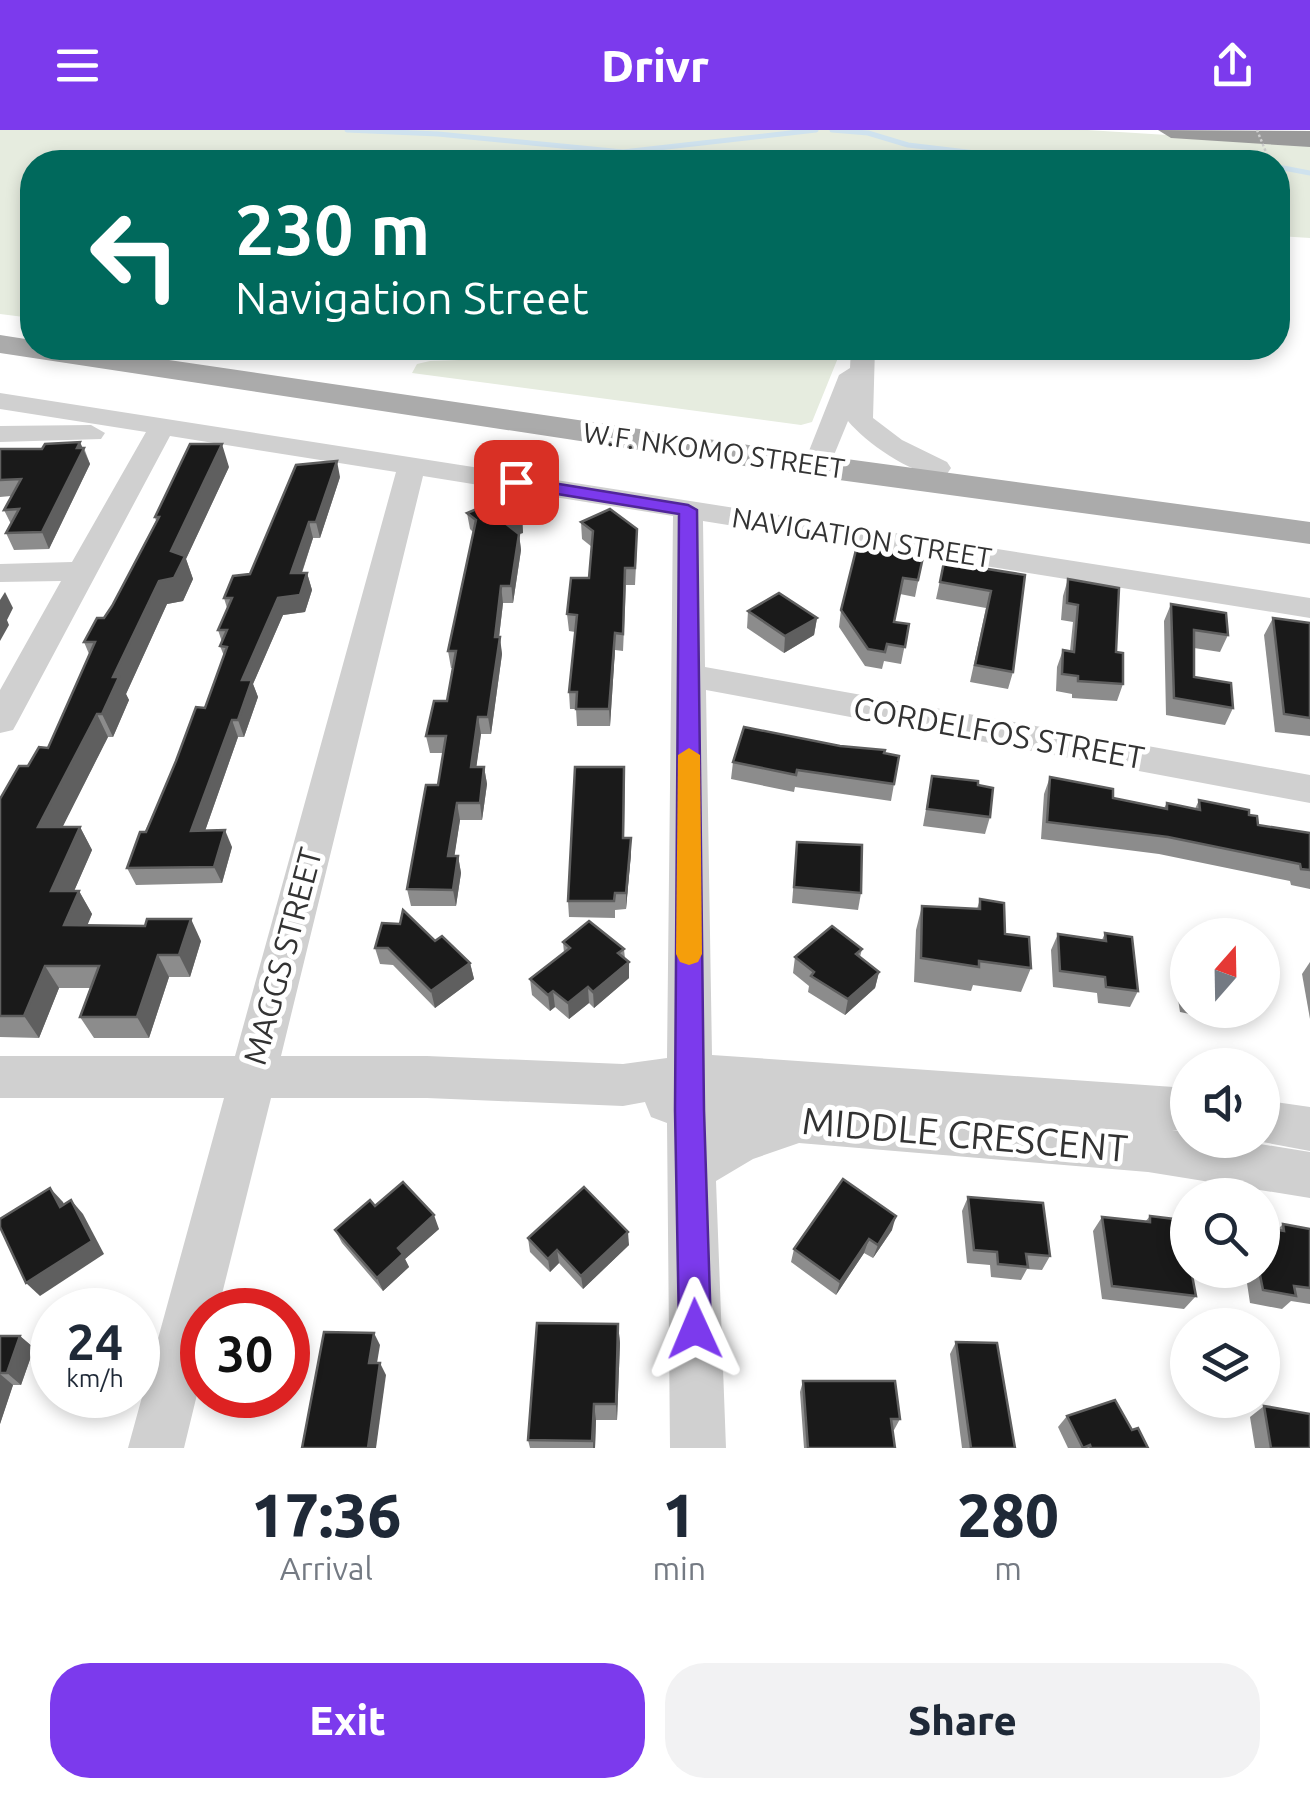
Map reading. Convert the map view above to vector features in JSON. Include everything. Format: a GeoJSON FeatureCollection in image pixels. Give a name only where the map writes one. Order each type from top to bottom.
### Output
{"type":"FeatureCollection","features":[{"type":"Feature","properties":{"kind":"highway"},"geometry":{"type":"LineString","coordinates":[[1171,130],[1310,136]]}},
{"type":"Feature","properties":{"kind":"highway"},"geometry":{"type":"LineString","coordinates":[[1258,130],[1310,136]]}},
{"type":"Feature","properties":{"kind":"main road","name":"W.F. NKOMO STREET"},"geometry":{"type":"LineString","coordinates":[[115,360],[1310,531]]}},
{"type":"Feature","properties":{"kind":"main road","name":"W.F. NKOMO STREET"},"geometry":{"type":"LineString","coordinates":[[219,360],[821,458],[937,468],[1310,531]]}},
{"type":"Feature","properties":{"kind":"street"},"geometry":{"type":"LineString","coordinates":[[821,458],[858,360]]}},
{"type":"Feature","properties":{"kind":"street"},"geometry":{"type":"LineString","coordinates":[[862,360],[860,420],[892,446],[937,468]]}},
{"type":"Feature","properties":{"kind":"street","name":"NAVIGATION STREET"},"geometry":{"type":"LineString","coordinates":[[0,400],[1310,608]]}},
{"type":"Feature","properties":{"kind":"street"},"geometry":{"type":"LineString","coordinates":[[0,434],[132,432],[163,426]]}},
{"type":"Feature","properties":{"kind":"street"},"geometry":{"type":"LineString","coordinates":[[0,721],[163,426]]}},
{"type":"Feature","properties":{"kind":"street","name":"MAGGS STREET"},"geometry":{"type":"LineString","coordinates":[[156,1448],[412,465]]}},
{"type":"Feature","properties":{"kind":"street"},"geometry":{"type":"LineString","coordinates":[[688,510],[690,1092],[698,1448]]}},
{"type":"Feature","properties":{"kind":"street"},"geometry":{"type":"LineString","coordinates":[[0,573],[82,571]]}},
{"type":"Feature","properties":{"kind":"street","name":"CORDELFOS STREET"},"geometry":{"type":"LineString","coordinates":[[688,675],[1310,790]]}},
{"type":"Feature","properties":{"kind":"street","name":"MIDDLE CRESCENT"},"geometry":{"type":"LineString","coordinates":[[0,1076],[427,1078],[690,1092],[854,1082],[1170,1108]]}},
{"type":"Feature","properties":{"kind":"street","name":"MIDDLE CRESCENT"},"geometry":{"type":"LineString","coordinates":[[690,1092],[800,1121],[1148,1149],[1310,1175]]}},
{"type":"Feature","properties":{"kind":"street"},"geometry":{"type":"LineString","coordinates":[[691,1170],[739,1141],[800,1121]]}},
{"type":"Feature","properties":{"kind":"street"},"geometry":{"type":"LineString","coordinates":[[1280,1125],[1310,1130]]}},
{"type":"Feature","properties":{"kind":"shaded area"},"geometry":{"type":"Polygon","coordinates":[[[0,130],[1087,130],[1310,144],[1310,238],[1290,237],[1290,150],[20,150],[20,316],[0,314],[0,130]]]}},
{"type":"Feature","properties":{"kind":"shaded area"},"geometry":{"type":"Polygon","coordinates":[[[837,360],[812,422],[801,425],[412,373],[417,364],[837,360]]]}},
{"type":"Feature","properties":{"kind":"building"},"geometry":{"type":"Polygon","coordinates":[[[80,442],[77,448],[84,448],[42,532],[6,533],[19,509],[4,510],[21,479],[0,480],[0,449],[42,449],[45,444],[80,442]]]}},
{"type":"Feature","properties":{"kind":"building"},"geometry":{"type":"Polygon","coordinates":[[[190,444],[222,444],[171,551],[185,556],[174,578],[159,581],[113,677],[119,677],[102,714],[97,714],[38,827],[80,827],[51,891],[79,891],[64,925],[145,926],[147,919],[191,919],[179,955],[158,955],[137,1017],[80,1017],[99,966],[45,966],[24,1016],[0,1016],[0,799],[19,766],[28,766],[39,747],[48,748],[95,642],[84,642],[97,618],[104,618],[112,606],[159,517],[155,517],[190,444]]]}},
{"type":"Feature","properties":{"kind":"building"},"geometry":{"type":"Polygon","coordinates":[[[337,461],[316,522],[309,522],[291,573],[307,573],[300,595],[278,598],[242,680],[252,680],[238,720],[232,720],[191,831],[225,830],[214,867],[127,868],[140,832],[146,832],[196,707],[205,708],[227,647],[220,646],[227,630],[218,630],[232,598],[224,598],[233,576],[250,574],[296,465],[337,461]]]}},
{"type":"Feature","properties":{"kind":"building"},"geometry":{"type":"Polygon","coordinates":[[[501,499],[522,516],[505,523],[519,534],[511,586],[501,586],[495,637],[500,637],[488,717],[478,717],[471,767],[484,767],[480,803],[457,803],[448,856],[458,856],[453,890],[407,889],[426,785],[438,785],[446,736],[426,736],[434,701],[447,701],[456,651],[448,651],[476,520],[467,513],[479,508],[480,502],[484,506],[501,499]]]}},
{"type":"Feature","properties":{"kind":"building"},"geometry":{"type":"Polygon","coordinates":[[[610,509],[637,529],[635,568],[625,568],[623,634],[615,633],[609,709],[576,709],[577,692],[569,692],[577,615],[567,614],[571,578],[589,578],[593,531],[581,522],[610,509]]]}},
{"type":"Feature","properties":{"kind":"building"},"geometry":{"type":"Polygon","coordinates":[[[857,546],[923,557],[918,580],[903,578],[894,622],[909,624],[905,647],[887,644],[885,652],[868,649],[841,610],[857,546]]]}},
{"type":"Feature","properties":{"kind":"building"},"geometry":{"type":"Polygon","coordinates":[[[944,562],[1025,575],[1013,672],[975,665],[991,591],[940,582],[944,562]]]}},
{"type":"Feature","properties":{"kind":"building"},"geometry":{"type":"Polygon","coordinates":[[[1068,579],[1119,588],[1116,652],[1123,653],[1123,684],[1078,681],[1078,676],[1062,674],[1063,650],[1074,652],[1078,605],[1067,603],[1068,579]]]}},
{"type":"Feature","properties":{"kind":"building"},"geometry":{"type":"Polygon","coordinates":[[[779,593],[817,618],[785,636],[748,611],[779,593]]]}},
{"type":"Feature","properties":{"kind":"building"},"geometry":{"type":"Polygon","coordinates":[[[1171,604],[1226,613],[1228,635],[1194,630],[1194,677],[1231,683],[1233,708],[1174,698],[1171,604]]]}},
{"type":"Feature","properties":{"kind":"building"},"geometry":{"type":"Polygon","coordinates":[[[1273,618],[1310,623],[1310,718],[1284,714],[1273,618]]]}},
{"type":"Feature","properties":{"kind":"building"},"geometry":{"type":"Polygon","coordinates":[[[744,727],[840,746],[885,750],[884,753],[899,756],[894,784],[797,770],[796,775],[733,762],[744,727]]]}},
{"type":"Feature","properties":{"kind":"building"},"geometry":{"type":"Polygon","coordinates":[[[575,767],[624,767],[623,838],[631,838],[626,893],[615,893],[614,901],[568,901],[575,767]]]}},
{"type":"Feature","properties":{"kind":"building"},"geometry":{"type":"Polygon","coordinates":[[[932,776],[978,781],[978,785],[993,788],[990,817],[927,809],[932,776]]]}},
{"type":"Feature","properties":{"kind":"building"},"geometry":{"type":"Polygon","coordinates":[[[1050,777],[1113,789],[1113,798],[1167,809],[1167,803],[1200,810],[1199,800],[1249,810],[1249,815],[1257,816],[1258,825],[1310,833],[1310,870],[1301,869],[1300,864],[1168,837],[1047,822],[1050,777]]]}},
{"type":"Feature","properties":{"kind":"building"},"geometry":{"type":"Polygon","coordinates":[[[797,842],[862,845],[861,893],[794,887],[797,842]]]}},
{"type":"Feature","properties":{"kind":"building"},"geometry":{"type":"Polygon","coordinates":[[[980,899],[1004,903],[1005,934],[1029,937],[1031,968],[979,961],[979,967],[921,958],[922,906],[980,909],[980,899]]]}},
{"type":"Feature","properties":{"kind":"building"},"geometry":{"type":"Polygon","coordinates":[[[403,910],[435,941],[442,936],[470,963],[431,991],[388,948],[375,948],[382,923],[400,924],[403,910]]]}},
{"type":"Feature","properties":{"kind":"building"},"geometry":{"type":"Polygon","coordinates":[[[589,921],[624,949],[618,953],[629,962],[593,992],[588,987],[568,1003],[553,991],[548,995],[530,979],[570,948],[563,942],[589,921]]]}},
{"type":"Feature","properties":{"kind":"building"},"geometry":{"type":"Polygon","coordinates":[[[832,926],[862,949],[856,954],[879,972],[848,999],[811,976],[814,972],[795,957],[832,926]]]}},
{"type":"Feature","properties":{"kind":"building"},"geometry":{"type":"Polygon","coordinates":[[[1105,933],[1132,937],[1138,991],[1106,987],[1105,977],[1060,971],[1058,934],[1106,941],[1105,933]]]}},
{"type":"Feature","properties":{"kind":"building"},"geometry":{"type":"Polygon","coordinates":[[[843,1179],[896,1216],[878,1245],[869,1239],[840,1282],[794,1249],[843,1179]]]}},
{"type":"Feature","properties":{"kind":"building"},"geometry":{"type":"Polygon","coordinates":[[[403,1182],[434,1215],[398,1248],[403,1254],[377,1278],[335,1230],[370,1200],[375,1206],[403,1182]]]}},
{"type":"Feature","properties":{"kind":"building"},"geometry":{"type":"Polygon","coordinates":[[[584,1187],[628,1232],[581,1276],[557,1250],[548,1259],[528,1238],[584,1187]]]}},
{"type":"Feature","properties":{"kind":"building"},"geometry":{"type":"Polygon","coordinates":[[[50,1188],[60,1207],[71,1200],[92,1241],[26,1283],[0,1227],[0,1219],[50,1188]]]}},
{"type":"Feature","properties":{"kind":"building"},"geometry":{"type":"Polygon","coordinates":[[[968,1197],[1043,1203],[1050,1256],[1026,1254],[1028,1267],[998,1264],[997,1252],[974,1250],[968,1197]]]}},
{"type":"Feature","properties":{"kind":"building"},"geometry":{"type":"Polygon","coordinates":[[[1150,1216],[1170,1218],[1170,1288],[1194,1288],[1196,1296],[1112,1286],[1102,1217],[1150,1222],[1150,1216]]]}},
{"type":"Feature","properties":{"kind":"building"},"geometry":{"type":"Polygon","coordinates":[[[1283,1224],[1310,1229],[1310,1288],[1294,1286],[1296,1296],[1263,1288],[1280,1288],[1280,1230],[1284,1231],[1283,1224]]]}},
{"type":"Feature","properties":{"kind":"building"},"geometry":{"type":"Polygon","coordinates":[[[537,1323],[618,1324],[616,1404],[594,1404],[592,1441],[528,1440],[537,1323]]]}},
{"type":"Feature","properties":{"kind":"building"},"geometry":{"type":"Polygon","coordinates":[[[324,1332],[374,1333],[369,1363],[380,1363],[368,1448],[302,1448],[324,1332]]]}},
{"type":"Feature","properties":{"kind":"building"},"geometry":{"type":"Polygon","coordinates":[[[0,1336],[20,1336],[7,1373],[0,1373],[0,1336]]]}},
{"type":"Feature","properties":{"kind":"building"},"geometry":{"type":"Polygon","coordinates":[[[956,1342],[997,1343],[1015,1448],[971,1448],[956,1342]]]}},
{"type":"Feature","properties":{"kind":"building"},"geometry":{"type":"Polygon","coordinates":[[[803,1381],[895,1381],[900,1419],[891,1419],[895,1448],[808,1448],[803,1381]]]}},
{"type":"Feature","properties":{"kind":"building"},"geometry":{"type":"Polygon","coordinates":[[[1115,1400],[1132,1430],[1138,1428],[1148,1448],[1083,1448],[1067,1416],[1115,1400]]]}},
{"type":"Feature","properties":{"kind":"building"},"geometry":{"type":"Polygon","coordinates":[[[1280,1409],[1310,1414],[1310,1448],[1271,1448],[1266,1418],[1280,1418],[1280,1409]]]}},
{"type":"Feature","properties":{"kind":"waterway"},"geometry":{"type":"LineString","coordinates":[[347,130],[438,134],[602,150]]}},
{"type":"Feature","properties":{"kind":"waterway"},"geometry":{"type":"LineString","coordinates":[[641,150],[816,130]]}},
{"type":"Feature","properties":{"kind":"waterway"},"geometry":{"type":"LineString","coordinates":[[832,130],[868,133],[908,145],[950,150]]}},
{"type":"Feature","properties":{"kind":"waterway"},"geometry":{"type":"LineString","coordinates":[[1290,169],[1310,173]]}},
{"type":"Feature","properties":{"kind":"slow traffic"},"geometry":{"type":"LineString","coordinates":[[689,755],[689,954]]}},
{"type":"Feature","properties":{"kind":"route"},"geometry":{"type":"LineString","coordinates":[[516,482],[688,510],[690,1110],[695,1329]]}}]}
